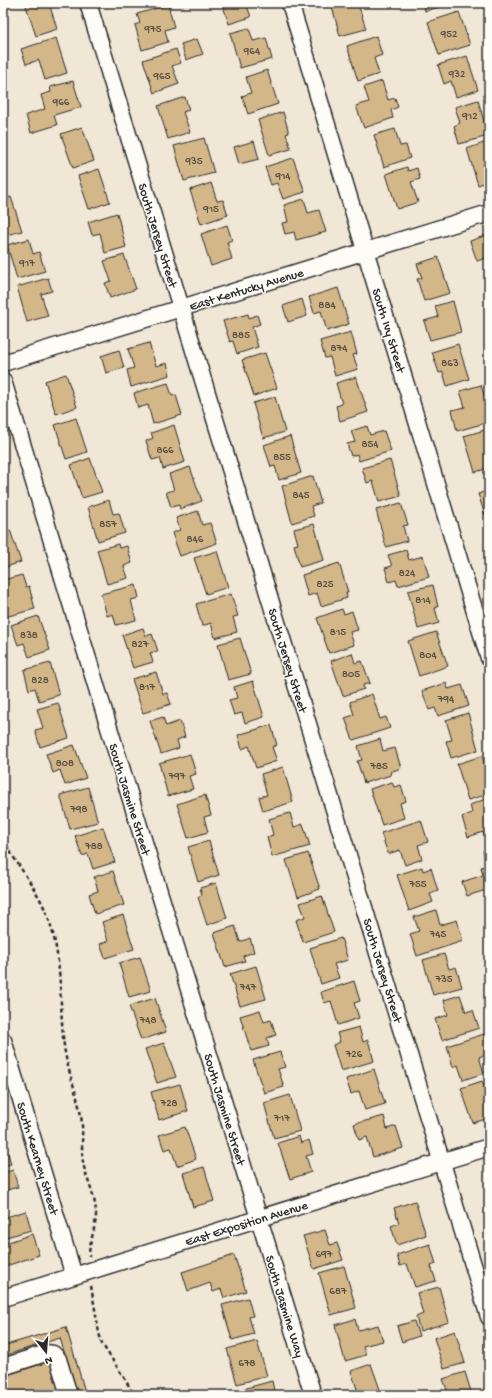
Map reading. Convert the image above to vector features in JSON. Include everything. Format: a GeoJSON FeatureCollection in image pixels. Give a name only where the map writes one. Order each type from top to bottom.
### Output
{"type":"FeatureCollection","features":[{"type":"Feature","properties":{"kind":"street","name":"South Jersey Street"},"geometry":{"type":"LineString","coordinates":[[88,3],[443,1162],[489,1317]]}},
{"type":"Feature","properties":{"kind":"street","name":"South Ivy Street"},"geometry":{"type":"LineString","coordinates":[[290,3],[489,658]]}},
{"type":"Feature","properties":{"kind":"street","name":"East Kentucky Avenue"},"geometry":{"type":"LineString","coordinates":[[3,363],[489,213]]}},
{"type":"Feature","properties":{"kind":"street","name":"South Jasmine Street"},"geometry":{"type":"LineString","coordinates":[[3,381],[259,1218]]}},
{"type":"Feature","properties":{"kind":"street","name":"South Kearney Street"},"geometry":{"type":"LineString","coordinates":[[3,1040],[85,1278]]}},
{"type":"Feature","properties":{"kind":"street","name":"East Exposition Avenue"},"geometry":{"type":"LineString","coordinates":[[3,1298],[85,1278],[259,1218],[489,1147]]}},
{"type":"Feature","properties":{"kind":"street","name":"South Jasmine Way"},"geometry":{"type":"LineString","coordinates":[[259,1218],[313,1395]]}},
{"type":"Feature","properties":{"kind":"street"},"geometry":{"type":"LineString","coordinates":[[3,1367],[46,1354],[53,1354],[58,1359],[69,1395]]}},
{"type":"Feature","properties":{"kind":"path"},"geometry":{"type":"LineString","coordinates":[[3,839],[44,908],[58,950],[65,1051],[81,1116],[83,1161],[94,1198],[96,1214],[85,1278],[102,1344],[126,1379],[134,1395]]}},
{"type":"Feature","properties":{"kind":"building"},"geometry":{"type":"Polygon","coordinates":[[[25,3],[49,3],[57,29],[36,36],[25,3]]]}},
{"type":"Feature","properties":{"kind":"building"},"geometry":{"type":"Polygon","coordinates":[[[222,3],[246,3],[251,17],[229,24],[222,3]]]}},
{"type":"Feature","properties":{"kind":"building"},"geometry":{"type":"Polygon","coordinates":[[[331,3],[358,3],[366,29],[340,36],[331,3]]]}},
{"type":"Feature","properties":{"kind":"building"},"geometry":{"type":"Polygon","coordinates":[[[423,3],[447,3],[447,5],[425,11],[423,3]]]}},
{"type":"Feature","properties":{"kind":"building"},"geometry":{"type":"Polygon","coordinates":[[[168,5],[174,27],[165,30],[168,42],[142,50],[135,25],[140,23],[137,14],[168,5]]]}},
{"type":"Feature","properties":{"kind":"building"},"geometry":{"type":"Polygon","coordinates":[[[459,12],[470,45],[439,55],[428,22],[459,12]]]}},
{"type":"Feature","properties":{"kind":"building"},"geometry":{"type":"Polygon","coordinates":[[[249,28],[253,41],[266,38],[272,59],[240,68],[230,33],[249,28]]]}},
{"type":"Feature","properties":{"kind":"building"},"geometry":{"type":"Polygon","coordinates":[[[376,36],[382,55],[374,58],[379,74],[358,81],[347,46],[376,36]]]}},
{"type":"Feature","properties":{"kind":"building"},"geometry":{"type":"Polygon","coordinates":[[[56,38],[67,73],[45,80],[39,60],[26,64],[21,49],[56,38]]]}},
{"type":"Feature","properties":{"kind":"building"},"geometry":{"type":"Polygon","coordinates":[[[197,39],[203,54],[186,60],[181,44],[197,39]]]}},
{"type":"Feature","properties":{"kind":"building"},"geometry":{"type":"Polygon","coordinates":[[[176,49],[181,63],[172,66],[179,84],[154,93],[143,60],[176,49]]]}},
{"type":"Feature","properties":{"kind":"building"},"geometry":{"type":"Polygon","coordinates":[[[467,56],[478,90],[456,97],[451,81],[444,84],[438,65],[467,56]]]}},
{"type":"Feature","properties":{"kind":"building"},"geometry":{"type":"Polygon","coordinates":[[[267,70],[278,104],[248,114],[242,96],[251,93],[246,77],[267,70]]]}},
{"type":"Feature","properties":{"kind":"building"},"geometry":{"type":"Polygon","coordinates":[[[73,81],[81,107],[54,115],[57,125],[31,133],[26,115],[45,109],[41,95],[51,92],[50,87],[73,81]]]}},
{"type":"Feature","properties":{"kind":"building"},"geometry":{"type":"Polygon","coordinates":[[[382,81],[388,100],[395,98],[398,107],[391,110],[393,118],[364,128],[356,106],[369,102],[364,87],[382,81]]]}},
{"type":"Feature","properties":{"kind":"building"},"geometry":{"type":"Polygon","coordinates":[[[185,97],[189,110],[183,112],[190,132],[168,139],[158,106],[185,97]]]}},
{"type":"Feature","properties":{"kind":"building"},"geometry":{"type":"Polygon","coordinates":[[[478,100],[488,136],[459,144],[454,126],[460,123],[455,107],[478,100]]]}},
{"type":"Feature","properties":{"kind":"building"},"geometry":{"type":"Polygon","coordinates":[[[283,112],[289,133],[286,134],[291,149],[269,155],[258,120],[283,112]]]}},
{"type":"Feature","properties":{"kind":"building"},"geometry":{"type":"Polygon","coordinates":[[[82,127],[94,161],[73,168],[61,134],[82,127]]]}},
{"type":"Feature","properties":{"kind":"building"},"geometry":{"type":"Polygon","coordinates":[[[395,129],[400,146],[406,145],[410,158],[384,167],[374,135],[395,129]]]}},
{"type":"Feature","properties":{"kind":"building"},"geometry":{"type":"Polygon","coordinates":[[[204,138],[214,173],[184,181],[174,146],[204,138]]]}},
{"type":"Feature","properties":{"kind":"building"},"geometry":{"type":"Polygon","coordinates":[[[254,141],[259,159],[239,164],[234,147],[254,141]]]}},
{"type":"Feature","properties":{"kind":"building"},"geometry":{"type":"Polygon","coordinates":[[[489,141],[489,181],[478,185],[467,149],[489,141]]]}},
{"type":"Feature","properties":{"kind":"building"},"geometry":{"type":"Polygon","coordinates":[[[293,158],[305,192],[283,199],[277,183],[271,185],[265,167],[293,158]]]}},
{"type":"Feature","properties":{"kind":"building"},"geometry":{"type":"Polygon","coordinates":[[[407,167],[408,171],[417,168],[420,179],[411,182],[418,202],[397,209],[386,174],[407,167]]]}},
{"type":"Feature","properties":{"kind":"building"},"geometry":{"type":"Polygon","coordinates":[[[99,169],[110,202],[89,209],[78,176],[99,169]]]}},
{"type":"Feature","properties":{"kind":"building"},"geometry":{"type":"Polygon","coordinates":[[[211,183],[217,201],[223,200],[228,215],[201,224],[190,190],[211,183]]]}},
{"type":"Feature","properties":{"kind":"building"},"geometry":{"type":"Polygon","coordinates":[[[11,197],[22,231],[3,236],[3,199],[11,197]]]}},
{"type":"Feature","properties":{"kind":"building"},"geometry":{"type":"Polygon","coordinates":[[[304,199],[308,213],[319,210],[326,232],[296,240],[294,232],[285,234],[282,223],[288,222],[284,205],[304,199]]]}},
{"type":"Feature","properties":{"kind":"building"},"geometry":{"type":"Polygon","coordinates":[[[117,213],[126,247],[105,253],[100,233],[92,235],[88,222],[117,213]]]}},
{"type":"Feature","properties":{"kind":"building"},"geometry":{"type":"Polygon","coordinates":[[[227,225],[232,240],[227,242],[232,259],[211,266],[201,234],[227,225]]]}},
{"type":"Feature","properties":{"kind":"building"},"geometry":{"type":"Polygon","coordinates":[[[487,235],[489,241],[489,257],[477,261],[470,241],[487,235]]]}},
{"type":"Feature","properties":{"kind":"building"},"geometry":{"type":"Polygon","coordinates":[[[29,239],[33,254],[39,252],[45,271],[17,279],[7,245],[29,239]]]}},
{"type":"Feature","properties":{"kind":"building"},"geometry":{"type":"Polygon","coordinates":[[[124,255],[136,289],[110,298],[105,283],[111,281],[104,261],[124,255]]]}},
{"type":"Feature","properties":{"kind":"building"},"geometry":{"type":"Polygon","coordinates":[[[438,257],[450,293],[424,301],[417,279],[422,278],[417,264],[438,257]]]}},
{"type":"Feature","properties":{"kind":"building"},"geometry":{"type":"Polygon","coordinates":[[[48,278],[52,291],[41,294],[48,316],[27,322],[17,287],[48,278]]]}},
{"type":"Feature","properties":{"kind":"building"},"geometry":{"type":"Polygon","coordinates":[[[338,288],[349,324],[327,331],[321,311],[314,313],[309,297],[338,288]]]}},
{"type":"Feature","properties":{"kind":"building"},"geometry":{"type":"Polygon","coordinates":[[[302,299],[307,316],[288,322],[283,306],[302,299]]]}},
{"type":"Feature","properties":{"kind":"building"},"geometry":{"type":"Polygon","coordinates":[[[453,301],[461,332],[430,340],[424,321],[438,317],[435,306],[453,301]]]}},
{"type":"Feature","properties":{"kind":"building"},"geometry":{"type":"Polygon","coordinates":[[[248,314],[249,318],[257,315],[260,324],[252,327],[258,347],[237,354],[233,341],[230,342],[223,321],[248,314]]]}},
{"type":"Feature","properties":{"kind":"building"},"geometry":{"type":"Polygon","coordinates":[[[351,332],[357,354],[353,355],[358,369],[335,376],[330,357],[325,358],[320,341],[351,332]]]}},
{"type":"Feature","properties":{"kind":"building"},"geometry":{"type":"Polygon","coordinates":[[[149,343],[156,366],[167,363],[170,375],[131,387],[127,370],[134,368],[128,349],[149,343]]]}},
{"type":"Feature","properties":{"kind":"building"},"geometry":{"type":"Polygon","coordinates":[[[458,344],[469,379],[447,386],[443,372],[439,373],[432,352],[458,344]]]}},
{"type":"Feature","properties":{"kind":"building"},"geometry":{"type":"Polygon","coordinates":[[[119,350],[124,368],[106,373],[101,356],[119,350]]]}},
{"type":"Feature","properties":{"kind":"building"},"geometry":{"type":"Polygon","coordinates":[[[265,353],[277,388],[254,396],[242,360],[265,353]]]}},
{"type":"Feature","properties":{"kind":"building"},"geometry":{"type":"Polygon","coordinates":[[[66,374],[77,407],[56,414],[45,381],[66,374]]]}},
{"type":"Feature","properties":{"kind":"building"},"geometry":{"type":"Polygon","coordinates":[[[356,377],[368,412],[340,421],[336,406],[342,404],[336,383],[356,377]]]}},
{"type":"Feature","properties":{"kind":"building"},"geometry":{"type":"Polygon","coordinates":[[[168,383],[172,396],[176,395],[182,415],[153,424],[148,405],[138,408],[134,393],[168,383]]]}},
{"type":"Feature","properties":{"kind":"building"},"geometry":{"type":"Polygon","coordinates":[[[481,385],[489,412],[489,422],[457,431],[452,410],[465,407],[460,391],[481,385]]]}},
{"type":"Feature","properties":{"kind":"building"},"geometry":{"type":"Polygon","coordinates":[[[275,397],[285,432],[263,438],[253,403],[275,397]]]}},
{"type":"Feature","properties":{"kind":"building"},"geometry":{"type":"Polygon","coordinates":[[[76,418],[87,452],[66,459],[55,425],[76,418]]]}},
{"type":"Feature","properties":{"kind":"building"},"geometry":{"type":"Polygon","coordinates":[[[174,425],[185,462],[163,469],[160,458],[152,460],[146,441],[153,438],[151,433],[174,425]]]}},
{"type":"Feature","properties":{"kind":"building"},"geometry":{"type":"Polygon","coordinates":[[[367,426],[370,435],[384,431],[391,451],[359,461],[357,454],[351,456],[347,444],[355,442],[351,431],[367,426]]]}},
{"type":"Feature","properties":{"kind":"building"},"geometry":{"type":"Polygon","coordinates":[[[488,429],[489,468],[475,472],[464,436],[488,429]]]}},
{"type":"Feature","properties":{"kind":"building"},"geometry":{"type":"Polygon","coordinates":[[[290,436],[301,473],[279,480],[275,466],[271,467],[264,445],[290,436]]]}},
{"type":"Feature","properties":{"kind":"building"},"geometry":{"type":"Polygon","coordinates":[[[90,458],[102,492],[82,498],[71,465],[90,458]]]}},
{"type":"Feature","properties":{"kind":"building"},"geometry":{"type":"Polygon","coordinates":[[[390,460],[401,496],[379,502],[373,481],[367,483],[362,468],[390,460]]]}},
{"type":"Feature","properties":{"kind":"building"},"geometry":{"type":"Polygon","coordinates":[[[190,467],[202,501],[180,509],[179,505],[171,507],[166,492],[174,490],[169,474],[190,467]]]}},
{"type":"Feature","properties":{"kind":"building"},"geometry":{"type":"Polygon","coordinates":[[[313,476],[321,503],[311,506],[314,516],[292,523],[282,486],[313,476]]]}},
{"type":"Feature","properties":{"kind":"building"},"geometry":{"type":"Polygon","coordinates":[[[489,490],[489,514],[485,515],[478,494],[489,490]]]}},
{"type":"Feature","properties":{"kind":"building"},"geometry":{"type":"Polygon","coordinates":[[[109,500],[113,514],[119,513],[125,533],[98,541],[88,507],[109,500]]]}},
{"type":"Feature","properties":{"kind":"building"},"geometry":{"type":"Polygon","coordinates":[[[401,503],[408,525],[403,526],[407,541],[386,547],[376,510],[401,503]]]}},
{"type":"Feature","properties":{"kind":"building"},"geometry":{"type":"Polygon","coordinates":[[[198,511],[202,525],[210,523],[217,543],[180,556],[172,533],[180,530],[176,518],[198,511]]]}},
{"type":"Feature","properties":{"kind":"building"},"geometry":{"type":"Polygon","coordinates":[[[314,524],[324,560],[300,567],[294,545],[298,544],[294,529],[314,524]]]}},
{"type":"Feature","properties":{"kind":"building"},"geometry":{"type":"Polygon","coordinates":[[[10,530],[21,562],[3,568],[3,532],[10,530]]]}},
{"type":"Feature","properties":{"kind":"building"},"geometry":{"type":"Polygon","coordinates":[[[118,544],[119,548],[127,546],[132,563],[124,566],[128,578],[107,584],[97,550],[118,544]]]}},
{"type":"Feature","properties":{"kind":"building"},"geometry":{"type":"Polygon","coordinates":[[[406,550],[409,560],[423,556],[429,577],[398,586],[396,580],[389,582],[385,568],[392,566],[388,555],[406,550]]]}},
{"type":"Feature","properties":{"kind":"building"},"geometry":{"type":"Polygon","coordinates":[[[217,551],[228,587],[206,594],[194,558],[217,551]]]}},
{"type":"Feature","properties":{"kind":"building"},"geometry":{"type":"Polygon","coordinates":[[[339,563],[348,592],[346,592],[347,598],[321,606],[317,593],[308,596],[302,575],[339,563]]]}},
{"type":"Feature","properties":{"kind":"building"},"geometry":{"type":"Polygon","coordinates":[[[22,575],[26,587],[29,586],[35,609],[5,617],[3,610],[3,596],[6,595],[3,580],[22,575]]]}},
{"type":"Feature","properties":{"kind":"building"},"geometry":{"type":"Polygon","coordinates":[[[136,585],[139,598],[131,600],[136,620],[116,625],[113,614],[107,616],[101,594],[136,585]]]}},
{"type":"Feature","properties":{"kind":"building"},"geometry":{"type":"Polygon","coordinates":[[[433,585],[438,607],[435,608],[439,623],[418,629],[408,591],[433,585]]]}},
{"type":"Feature","properties":{"kind":"building"},"geometry":{"type":"Polygon","coordinates":[[[231,594],[238,616],[233,617],[237,632],[215,638],[211,623],[202,626],[196,604],[231,594]]]}},
{"type":"Feature","properties":{"kind":"building"},"geometry":{"type":"Polygon","coordinates":[[[342,609],[344,614],[352,611],[358,630],[350,632],[354,645],[329,653],[317,618],[342,609]]]}},
{"type":"Feature","properties":{"kind":"building"},"geometry":{"type":"Polygon","coordinates":[[[38,616],[50,650],[29,657],[24,643],[18,645],[11,625],[38,616]]]}},
{"type":"Feature","properties":{"kind":"building"},"geometry":{"type":"Polygon","coordinates":[[[143,628],[146,636],[152,634],[158,651],[150,653],[153,662],[133,668],[122,635],[143,628]]]}},
{"type":"Feature","properties":{"kind":"building"},"geometry":{"type":"Polygon","coordinates":[[[436,632],[448,666],[419,676],[408,641],[436,632]]]}},
{"type":"Feature","properties":{"kind":"building"},"geometry":{"type":"Polygon","coordinates":[[[240,638],[251,674],[228,680],[218,644],[240,638]]]}},
{"type":"Feature","properties":{"kind":"building"},"geometry":{"type":"Polygon","coordinates":[[[352,653],[355,663],[362,661],[370,683],[363,685],[364,689],[343,696],[331,661],[352,653]]]}},
{"type":"Feature","properties":{"kind":"building"},"geometry":{"type":"Polygon","coordinates":[[[50,663],[59,695],[39,701],[35,688],[29,690],[24,670],[50,663]]]}},
{"type":"Feature","properties":{"kind":"building"},"geometry":{"type":"Polygon","coordinates":[[[156,672],[163,694],[167,693],[171,704],[143,713],[132,679],[156,672]]]}},
{"type":"Feature","properties":{"kind":"building"},"geometry":{"type":"Polygon","coordinates":[[[253,681],[264,717],[245,723],[242,713],[234,715],[229,700],[237,698],[234,687],[253,681]]]}},
{"type":"Feature","properties":{"kind":"building"},"geometry":{"type":"Polygon","coordinates":[[[446,683],[448,689],[462,685],[469,706],[438,716],[435,708],[429,710],[422,691],[446,683]]]}},
{"type":"Feature","properties":{"kind":"building"},"geometry":{"type":"Polygon","coordinates":[[[372,694],[380,719],[386,717],[390,728],[353,740],[345,718],[354,715],[350,702],[372,694]]]}},
{"type":"Feature","properties":{"kind":"building"},"geometry":{"type":"Polygon","coordinates":[[[58,703],[69,738],[40,747],[35,730],[43,728],[37,709],[58,703]]]}},
{"type":"Feature","properties":{"kind":"building"},"geometry":{"type":"Polygon","coordinates":[[[468,713],[478,750],[451,758],[446,741],[452,740],[446,720],[468,713]]]}},
{"type":"Feature","properties":{"kind":"building"},"geometry":{"type":"Polygon","coordinates":[[[163,717],[166,726],[180,721],[185,737],[177,740],[179,748],[161,754],[150,721],[163,717]]]}},
{"type":"Feature","properties":{"kind":"building"},"geometry":{"type":"Polygon","coordinates":[[[271,725],[277,745],[272,747],[277,761],[256,768],[249,746],[242,749],[238,735],[271,725]]]}},
{"type":"Feature","properties":{"kind":"building"},"geometry":{"type":"Polygon","coordinates":[[[380,739],[383,751],[395,748],[401,768],[390,772],[391,775],[364,783],[357,761],[362,760],[358,746],[380,739]]]}},
{"type":"Feature","properties":{"kind":"building"},"geometry":{"type":"Polygon","coordinates":[[[74,745],[86,778],[65,785],[60,770],[53,773],[46,754],[74,745]]]}},
{"type":"Feature","properties":{"kind":"building"},"geometry":{"type":"Polygon","coordinates":[[[190,754],[196,774],[189,776],[193,789],[168,796],[159,763],[190,754]]]}},
{"type":"Feature","properties":{"kind":"building"},"geometry":{"type":"Polygon","coordinates":[[[482,756],[489,778],[484,779],[489,794],[468,800],[457,764],[482,756]]]}},
{"type":"Feature","properties":{"kind":"building"},"geometry":{"type":"Polygon","coordinates":[[[283,767],[293,802],[263,811],[259,797],[267,795],[261,774],[283,767]]]}},
{"type":"Feature","properties":{"kind":"building"},"geometry":{"type":"Polygon","coordinates":[[[392,782],[394,787],[401,785],[406,801],[400,803],[404,818],[382,825],[370,789],[392,782]]]}},
{"type":"Feature","properties":{"kind":"building"},"geometry":{"type":"Polygon","coordinates":[[[88,787],[98,822],[70,829],[60,795],[88,787]]]}},
{"type":"Feature","properties":{"kind":"building"},"geometry":{"type":"Polygon","coordinates":[[[205,795],[211,815],[204,817],[208,832],[188,838],[177,804],[205,795]]]}},
{"type":"Feature","properties":{"kind":"building"},"geometry":{"type":"Polygon","coordinates":[[[488,798],[489,843],[487,843],[483,832],[468,837],[462,817],[472,813],[470,805],[488,798]]]}},
{"type":"Feature","properties":{"kind":"building"},"geometry":{"type":"Polygon","coordinates":[[[290,813],[294,827],[303,824],[310,846],[272,857],[267,837],[273,835],[269,819],[290,813]]]}},
{"type":"Feature","properties":{"kind":"building"},"geometry":{"type":"Polygon","coordinates":[[[421,820],[428,842],[418,845],[422,859],[405,865],[400,850],[388,854],[381,833],[421,820]]]}},
{"type":"Feature","properties":{"kind":"building"},"geometry":{"type":"Polygon","coordinates":[[[103,827],[115,862],[93,869],[88,854],[82,856],[75,836],[103,827]]]}},
{"type":"Feature","properties":{"kind":"building"},"geometry":{"type":"Polygon","coordinates":[[[209,841],[219,875],[198,882],[188,847],[209,841]]]}},
{"type":"Feature","properties":{"kind":"building"},"geometry":{"type":"Polygon","coordinates":[[[489,849],[489,889],[467,896],[462,882],[483,875],[481,867],[488,865],[483,851],[489,849]]]}},
{"type":"Feature","properties":{"kind":"building"},"geometry":{"type":"Polygon","coordinates":[[[308,853],[320,889],[298,897],[286,860],[308,853]]]}},
{"type":"Feature","properties":{"kind":"building"},"geometry":{"type":"Polygon","coordinates":[[[422,867],[423,871],[431,868],[438,891],[430,894],[433,902],[409,911],[397,875],[422,867]]]}},
{"type":"Feature","properties":{"kind":"building"},"geometry":{"type":"Polygon","coordinates":[[[113,871],[124,905],[95,914],[89,894],[98,891],[94,877],[113,871]]]}},
{"type":"Feature","properties":{"kind":"building"},"geometry":{"type":"Polygon","coordinates":[[[216,883],[227,918],[207,925],[198,897],[202,895],[200,888],[216,883]]]}},
{"type":"Feature","properties":{"kind":"building"},"geometry":{"type":"Polygon","coordinates":[[[322,896],[334,932],[303,942],[296,920],[305,917],[300,903],[322,896]]]}},
{"type":"Feature","properties":{"kind":"building"},"geometry":{"type":"Polygon","coordinates":[[[436,910],[440,925],[457,920],[463,941],[417,956],[410,934],[419,931],[414,917],[436,910]]]}},
{"type":"Feature","properties":{"kind":"building"},"geometry":{"type":"Polygon","coordinates":[[[123,915],[134,949],[105,958],[100,944],[108,941],[102,922],[123,915]]]}},
{"type":"Feature","properties":{"kind":"building"},"geometry":{"type":"Polygon","coordinates":[[[235,926],[240,942],[250,938],[254,952],[243,956],[245,961],[225,967],[214,933],[235,926]]]}},
{"type":"Feature","properties":{"kind":"building"},"geometry":{"type":"Polygon","coordinates":[[[341,938],[348,960],[334,964],[339,978],[321,984],[310,948],[341,938]]]}},
{"type":"Feature","properties":{"kind":"building"},"geometry":{"type":"Polygon","coordinates":[[[444,954],[449,969],[456,967],[462,987],[433,995],[423,960],[444,954]]]}},
{"type":"Feature","properties":{"kind":"building"},"geometry":{"type":"Polygon","coordinates":[[[140,957],[151,991],[129,997],[119,963],[140,957]]]}},
{"type":"Feature","properties":{"kind":"building"},"geometry":{"type":"Polygon","coordinates":[[[256,966],[266,999],[240,1006],[230,974],[256,966]]]}},
{"type":"Feature","properties":{"kind":"building"},"geometry":{"type":"Polygon","coordinates":[[[354,981],[360,1001],[354,1003],[359,1018],[338,1025],[331,1001],[324,1003],[321,992],[354,981]]]}},
{"type":"Feature","properties":{"kind":"building"},"geometry":{"type":"Polygon","coordinates":[[[460,995],[466,1012],[473,1010],[479,1028],[442,1040],[435,1019],[448,1015],[444,1000],[460,995]]]}},
{"type":"Feature","properties":{"kind":"building"},"geometry":{"type":"Polygon","coordinates":[[[155,998],[166,1032],[141,1040],[129,1006],[155,998]]]}},
{"type":"Feature","properties":{"kind":"building"},"geometry":{"type":"Polygon","coordinates":[[[260,1010],[264,1022],[271,1020],[276,1035],[267,1038],[269,1046],[251,1051],[240,1016],[260,1010]]]}},
{"type":"Feature","properties":{"kind":"building"},"geometry":{"type":"Polygon","coordinates":[[[359,1027],[363,1042],[368,1040],[374,1061],[341,1071],[333,1045],[340,1042],[337,1033],[359,1027]]]}},
{"type":"Feature","properties":{"kind":"building"},"geometry":{"type":"Polygon","coordinates":[[[484,1034],[489,1053],[479,1057],[484,1073],[463,1080],[458,1065],[453,1067],[447,1046],[484,1034]]]}},
{"type":"Feature","properties":{"kind":"building"},"geometry":{"type":"Polygon","coordinates":[[[164,1043],[176,1077],[157,1083],[145,1049],[164,1043]]]}},
{"type":"Feature","properties":{"kind":"building"},"geometry":{"type":"Polygon","coordinates":[[[280,1052],[285,1067],[278,1069],[284,1087],[264,1093],[253,1060],[280,1052]]]}},
{"type":"Feature","properties":{"kind":"building"},"geometry":{"type":"Polygon","coordinates":[[[374,1069],[385,1104],[365,1110],[359,1091],[351,1094],[346,1079],[374,1069]]]}},
{"type":"Feature","properties":{"kind":"building"},"geometry":{"type":"Polygon","coordinates":[[[482,1081],[489,1101],[489,1118],[473,1123],[461,1088],[482,1081]]]}},
{"type":"Feature","properties":{"kind":"building"},"geometry":{"type":"Polygon","coordinates":[[[180,1084],[188,1111],[159,1120],[151,1092],[180,1084]]]}},
{"type":"Feature","properties":{"kind":"building"},"geometry":{"type":"Polygon","coordinates":[[[290,1095],[300,1131],[274,1138],[264,1103],[290,1095]]]}},
{"type":"Feature","properties":{"kind":"building"},"geometry":{"type":"Polygon","coordinates":[[[384,1116],[387,1129],[396,1126],[403,1148],[373,1157],[367,1137],[359,1140],[354,1124],[384,1116]]]}},
{"type":"Feature","properties":{"kind":"building"},"geometry":{"type":"Polygon","coordinates":[[[185,1127],[196,1159],[177,1166],[171,1148],[164,1150],[159,1135],[185,1127]]]}},
{"type":"Feature","properties":{"kind":"building"},"geometry":{"type":"Polygon","coordinates":[[[299,1136],[301,1143],[309,1140],[313,1154],[306,1156],[311,1172],[290,1179],[278,1143],[299,1136]]]}},
{"type":"Feature","properties":{"kind":"building"},"geometry":{"type":"Polygon","coordinates":[[[6,1146],[11,1164],[3,1166],[3,1147],[6,1146]]]}},
{"type":"Feature","properties":{"kind":"building"},"geometry":{"type":"Polygon","coordinates":[[[204,1167],[214,1201],[193,1207],[183,1173],[204,1167]]]}},
{"type":"Feature","properties":{"kind":"building"},"geometry":{"type":"Polygon","coordinates":[[[13,1170],[18,1187],[3,1191],[3,1173],[13,1170]]]}},
{"type":"Feature","properties":{"kind":"building"},"geometry":{"type":"Polygon","coordinates":[[[415,1201],[426,1235],[397,1245],[391,1226],[399,1223],[394,1208],[415,1201]]]}},
{"type":"Feature","properties":{"kind":"building"},"geometry":{"type":"Polygon","coordinates":[[[26,1211],[31,1230],[3,1238],[3,1218],[26,1211]]]}},
{"type":"Feature","properties":{"kind":"building"},"geometry":{"type":"Polygon","coordinates":[[[325,1230],[330,1245],[337,1243],[343,1260],[314,1269],[303,1236],[325,1230]]]}},
{"type":"Feature","properties":{"kind":"building"},"geometry":{"type":"Polygon","coordinates":[[[32,1234],[39,1255],[3,1267],[3,1244],[32,1234]]]}},
{"type":"Feature","properties":{"kind":"building"},"geometry":{"type":"Polygon","coordinates":[[[430,1244],[436,1264],[431,1266],[436,1281],[415,1287],[407,1264],[400,1266],[397,1255],[430,1244]]]}},
{"type":"Feature","properties":{"kind":"building"},"geometry":{"type":"Polygon","coordinates":[[[234,1255],[246,1291],[224,1298],[221,1289],[213,1292],[210,1283],[188,1291],[182,1272],[234,1255]]]}},
{"type":"Feature","properties":{"kind":"building"},"geometry":{"type":"Polygon","coordinates":[[[344,1266],[356,1308],[331,1315],[319,1273],[344,1266]]]}},
{"type":"Feature","properties":{"kind":"building"},"geometry":{"type":"Polygon","coordinates":[[[439,1287],[449,1322],[420,1331],[416,1317],[423,1314],[417,1293],[439,1287]]]}},
{"type":"Feature","properties":{"kind":"building"},"geometry":{"type":"Polygon","coordinates":[[[248,1298],[253,1316],[249,1317],[254,1334],[232,1340],[222,1305],[248,1298]]]}},
{"type":"Feature","properties":{"kind":"building"},"geometry":{"type":"Polygon","coordinates":[[[355,1319],[358,1330],[378,1325],[383,1341],[363,1346],[366,1355],[345,1361],[335,1325],[355,1319]]]}},
{"type":"Feature","properties":{"kind":"building"},"geometry":{"type":"Polygon","coordinates":[[[414,1321],[419,1336],[402,1342],[397,1326],[414,1321]]]}},
{"type":"Feature","properties":{"kind":"building"},"geometry":{"type":"Polygon","coordinates":[[[66,1327],[86,1395],[77,1395],[60,1338],[3,1356],[3,1346],[66,1327]]]}},
{"type":"Feature","properties":{"kind":"building"},"geometry":{"type":"Polygon","coordinates":[[[455,1331],[465,1363],[444,1369],[434,1338],[455,1331]]]}},
{"type":"Feature","properties":{"kind":"building"},"geometry":{"type":"Polygon","coordinates":[[[257,1341],[267,1376],[237,1384],[227,1349],[257,1341]]]}},
{"type":"Feature","properties":{"kind":"building"},"geometry":{"type":"Polygon","coordinates":[[[51,1361],[62,1395],[3,1395],[3,1376],[51,1361]]]}},
{"type":"Feature","properties":{"kind":"building"},"geometry":{"type":"Polygon","coordinates":[[[371,1364],[382,1395],[359,1395],[351,1371],[371,1364]]]}},
{"type":"Feature","properties":{"kind":"building"},"geometry":{"type":"Polygon","coordinates":[[[465,1372],[472,1395],[449,1395],[443,1379],[465,1372]]]}},
{"type":"Feature","properties":{"kind":"building"},"geometry":{"type":"Polygon","coordinates":[[[272,1381],[275,1395],[244,1395],[243,1389],[272,1381]]]}}]}
